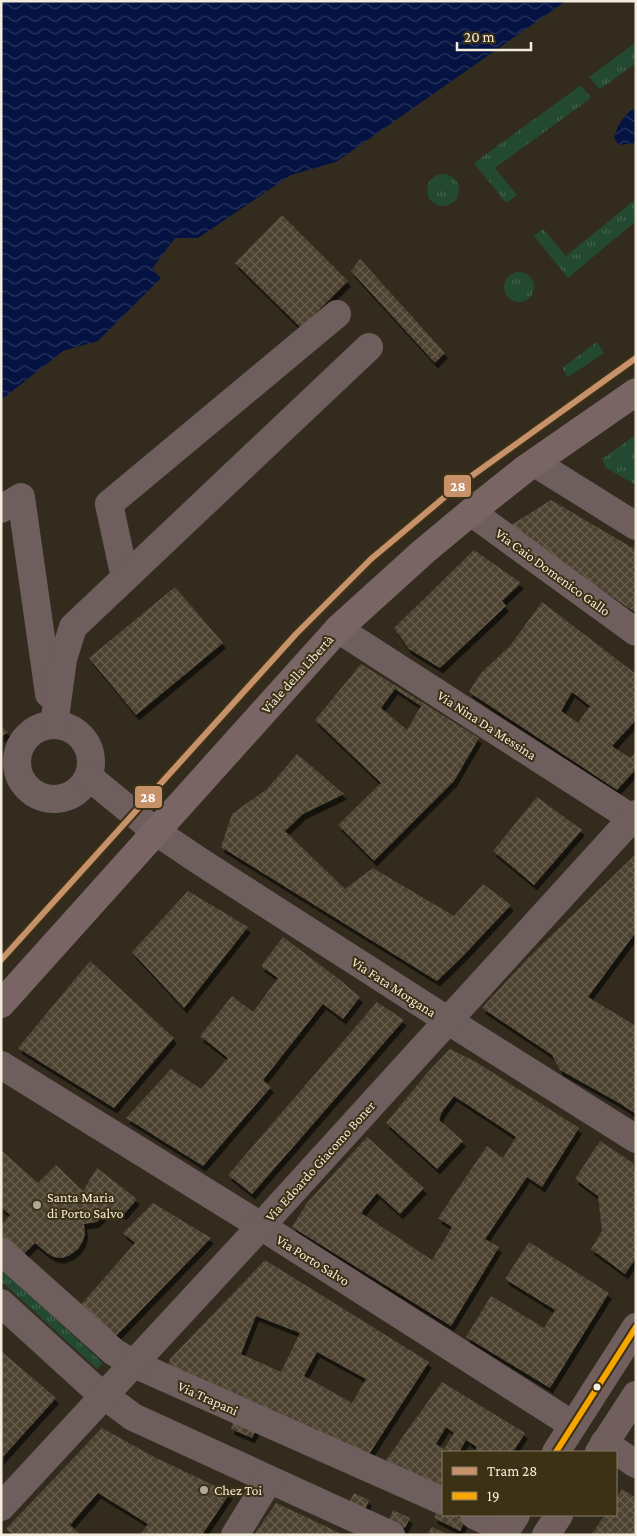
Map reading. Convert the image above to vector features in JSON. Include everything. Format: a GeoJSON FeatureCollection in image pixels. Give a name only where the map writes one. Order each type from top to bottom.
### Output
{"type":"FeatureCollection","features":[{"type":"Feature","properties":{"kind":"main road","name":"Viale della Libertà"},"geometry":{"type":"LineString","coordinates":[[1,1004],[338,629],[416,558],[472,512],[535,463],[636,392]]}},
{"type":"Feature","properties":{"kind":"main road"},"geometry":{"type":"LineString","coordinates":[[557,1451],[636,1327]]}},
{"type":"Feature","properties":{"kind":"main road"},"geometry":{"type":"LineString","coordinates":[[602,1448],[636,1395]]}},
{"type":"Feature","properties":{"kind":"main road"},"geometry":{"type":"LineString","coordinates":[[546,1535],[558,1516]]}},
{"type":"Feature","properties":{"kind":"street"},"geometry":{"type":"LineString","coordinates":[[125,578],[109,504],[337,314]]}},
{"type":"Feature","properties":{"kind":"street"},"geometry":{"type":"LineString","coordinates":[[54,725],[63,659],[73,627],[369,347]]}},
{"type":"Feature","properties":{"kind":"street"},"geometry":{"type":"LineString","coordinates":[[535,463],[636,526]]}},
{"type":"Feature","properties":{"kind":"street"},"geometry":{"type":"LineString","coordinates":[[1,509],[21,497],[54,725]]}},
{"type":"Feature","properties":{"kind":"street","name":"Via Caio Domenico Gallo"},"geometry":{"type":"LineString","coordinates":[[472,512],[636,632]]}},
{"type":"Feature","properties":{"kind":"street","name":"Via Nina Da Messina"},"geometry":{"type":"LineString","coordinates":[[338,629],[634,818]]}},
{"type":"Feature","properties":{"kind":"street"},"geometry":{"type":"LineString","coordinates":[[54,725],[66,727],[76,732],[85,742],[91,759],[89,777],[82,787],[72,795],[61,799],[48,799],[37,796],[20,778],[17,766],[10,759],[31,733],[42,727],[54,725]]}},
{"type":"Feature","properties":{"kind":"street","name":"Via Fata Morgana"},"geometry":{"type":"LineString","coordinates":[[89,777],[155,831],[447,1020],[636,1139]]}},
{"type":"Feature","properties":{"kind":"street","name":"Via Edoardo Giacomo Boner"},"geometry":{"type":"LineString","coordinates":[[1,1506],[261,1226],[447,1020],[634,818]]}},
{"type":"Feature","properties":{"kind":"street","name":"Via Porto Salvo"},"geometry":{"type":"LineString","coordinates":[[1,1065],[261,1226],[573,1425]]}},
{"type":"Feature","properties":{"kind":"street","name":"Via Trapani"},"geometry":{"type":"LineString","coordinates":[[1,1251],[114,1352],[134,1364],[442,1502]]}},
{"type":"Feature","properties":{"kind":"street"},"geometry":{"type":"LineString","coordinates":[[1,1303],[104,1396],[133,1417],[391,1535]]}},
{"type":"Feature","properties":{"kind":"street"},"geometry":{"type":"LineString","coordinates":[[617,1455],[636,1464]]}},
{"type":"Feature","properties":{"kind":"street"},"geometry":{"type":"LineString","coordinates":[[235,1535],[269,1480]]}},
{"type":"Feature","properties":{"kind":"street"},"geometry":{"type":"LineString","coordinates":[[476,1516],[508,1529]]}},
{"type":"Feature","properties":{"kind":"green space"},"geometry":{"type":"Polygon","coordinates":[[[636,42],[636,63],[600,89],[589,77],[636,42]]]}},
{"type":"Feature","properties":{"kind":"green space"},"geometry":{"type":"Polygon","coordinates":[[[581,85],[591,98],[495,168],[517,195],[506,203],[474,163],[581,85]]]}},
{"type":"Feature","properties":{"kind":"green space"},"geometry":{"type":"Polygon","coordinates":[[[443,174],[449,175],[454,179],[458,184],[458,196],[454,201],[449,205],[443,206],[437,205],[432,201],[428,196],[427,190],[428,184],[432,179],[437,175],[443,174]]]}},
{"type":"Feature","properties":{"kind":"green space"},"geometry":{"type":"Polygon","coordinates":[[[636,199],[636,221],[568,278],[534,236],[543,229],[566,256],[636,199]]]}},
{"type":"Feature","properties":{"kind":"green space"},"geometry":{"type":"Polygon","coordinates":[[[519,272],[525,273],[533,281],[533,293],[525,301],[519,302],[513,301],[505,293],[504,287],[505,281],[513,273],[519,272]]]}},
{"type":"Feature","properties":{"kind":"green space"},"geometry":{"type":"Polygon","coordinates":[[[597,342],[604,353],[568,377],[562,368],[597,342]]]}},
{"type":"Feature","properties":{"kind":"green space"},"geometry":{"type":"Polygon","coordinates":[[[636,435],[636,485],[606,468],[602,459],[636,435]]]}},
{"type":"Feature","properties":{"kind":"green space"},"geometry":{"type":"Polygon","coordinates":[[[1,1269],[103,1363],[97,1369],[1,1281],[1,1269]]]}},
{"type":"Feature","properties":{"kind":"water"},"geometry":{"type":"Polygon","coordinates":[[[1,1],[566,1],[336,162],[291,175],[198,238],[175,238],[152,269],[161,278],[98,341],[63,351],[1,400],[1,1]]]}},
{"type":"Feature","properties":{"kind":"water"},"geometry":{"type":"Polygon","coordinates":[[[636,107],[636,143],[619,145],[614,138],[617,128],[624,117],[636,107]]]}},
{"type":"Feature","properties":{"kind":"building"},"geometry":{"type":"Polygon","coordinates":[[[282,215],[348,281],[301,328],[235,263],[282,215]]]}},
{"type":"Feature","properties":{"kind":"building"},"geometry":{"type":"Polygon","coordinates":[[[360,259],[445,353],[435,363],[351,271],[360,259]]]}},
{"type":"Feature","properties":{"kind":"building"},"geometry":{"type":"Polygon","coordinates":[[[551,500],[636,550],[636,613],[508,527],[551,500]]]}},
{"type":"Feature","properties":{"kind":"building"},"geometry":{"type":"Polygon","coordinates":[[[474,550],[521,583],[502,601],[506,606],[440,668],[409,649],[394,628],[474,550]]]}},
{"type":"Feature","properties":{"kind":"building"},"geometry":{"type":"Polygon","coordinates":[[[175,587],[223,643],[136,715],[89,658],[175,587]]]}},
{"type":"Feature","properties":{"kind":"building"},"geometry":{"type":"Polygon","coordinates":[[[542,602],[636,674],[636,720],[612,746],[630,758],[636,752],[636,769],[617,790],[469,692],[480,674],[510,646],[542,602]],[[572,692],[561,711],[578,723],[590,706],[572,692]]]}},
{"type":"Feature","properties":{"kind":"building"},"geometry":{"type":"Polygon","coordinates":[[[361,664],[479,738],[454,781],[374,861],[338,825],[381,783],[315,720],[361,664]],[[395,689],[381,708],[407,730],[421,706],[395,689]]]}},
{"type":"Feature","properties":{"kind":"building"},"geometry":{"type":"Polygon","coordinates":[[[1,726],[8,732],[1,737],[1,726]]]}},
{"type":"Feature","properties":{"kind":"building"},"geometry":{"type":"Polygon","coordinates":[[[297,754],[344,794],[303,814],[285,831],[345,889],[373,868],[454,916],[483,884],[511,905],[437,981],[221,847],[232,814],[267,789],[297,754]]]}},
{"type":"Feature","properties":{"kind":"building"},"geometry":{"type":"Polygon","coordinates":[[[537,797],[582,830],[534,885],[493,851],[537,797]]]}},
{"type":"Feature","properties":{"kind":"building"},"geometry":{"type":"Polygon","coordinates":[[[636,854],[636,932],[588,997],[636,1026],[636,1114],[560,1070],[552,1055],[482,1008],[527,959],[636,854]]]}},
{"type":"Feature","properties":{"kind":"building"},"geometry":{"type":"Polygon","coordinates":[[[188,891],[248,927],[184,1008],[132,952],[188,891]]]}},
{"type":"Feature","properties":{"kind":"building"},"geometry":{"type":"Polygon","coordinates":[[[283,937],[360,997],[343,1019],[323,1004],[263,1080],[271,1087],[203,1166],[126,1118],[171,1069],[201,1089],[228,1058],[200,1036],[232,996],[253,1012],[278,978],[261,966],[283,937]]]}},
{"type":"Feature","properties":{"kind":"building"},"geometry":{"type":"Polygon","coordinates":[[[90,961],[174,1038],[114,1108],[18,1048],[90,961]]]}},
{"type":"Feature","properties":{"kind":"building"},"geometry":{"type":"Polygon","coordinates":[[[377,1002],[404,1020],[252,1194],[228,1175],[377,1002]]]}},
{"type":"Feature","properties":{"kind":"building"},"geometry":{"type":"Polygon","coordinates":[[[450,1049],[476,1062],[579,1128],[542,1187],[527,1177],[485,1239],[499,1247],[451,1326],[292,1227],[307,1203],[367,1137],[424,1188],[400,1214],[377,1193],[361,1213],[432,1260],[452,1227],[438,1218],[487,1146],[503,1158],[516,1137],[454,1096],[442,1112],[439,1120],[463,1141],[437,1169],[386,1123],[428,1072],[450,1049]]]}},
{"type":"Feature","properties":{"kind":"building"},"geometry":{"type":"Polygon","coordinates":[[[600,1141],[633,1163],[636,1176],[636,1258],[625,1274],[591,1249],[602,1231],[598,1196],[575,1179],[600,1141]]]}},
{"type":"Feature","properties":{"kind":"building","name":"Santa Maria di Porto Salvo"},"geometry":{"type":"Polygon","coordinates":[[[1,1150],[38,1183],[56,1165],[83,1191],[97,1168],[137,1199],[124,1214],[106,1212],[97,1222],[84,1224],[85,1233],[83,1241],[78,1249],[70,1255],[62,1258],[54,1257],[35,1243],[22,1256],[1,1237],[1,1225],[10,1215],[1,1207],[1,1150]]]}},
{"type":"Feature","properties":{"kind":"building"},"geometry":{"type":"Polygon","coordinates":[[[153,1203],[211,1238],[113,1339],[78,1308],[135,1243],[123,1233],[153,1203]]]}},
{"type":"Feature","properties":{"kind":"building"},"geometry":{"type":"Polygon","coordinates":[[[529,1242],[609,1293],[550,1388],[466,1337],[491,1296],[544,1328],[555,1310],[505,1279],[529,1242]]]}},
{"type":"Feature","properties":{"kind":"building"},"geometry":{"type":"Polygon","coordinates":[[[265,1260],[429,1362],[366,1459],[165,1374],[170,1359],[265,1260]],[[256,1316],[241,1354],[281,1372],[300,1333],[256,1316]],[[317,1352],[304,1376],[352,1403],[366,1379],[317,1352]]]}},
{"type":"Feature","properties":{"kind":"building"},"geometry":{"type":"Polygon","coordinates":[[[1,1351],[56,1398],[1,1459],[1,1351]]]}},
{"type":"Feature","properties":{"kind":"building"},"geometry":{"type":"Polygon","coordinates":[[[442,1382],[525,1433],[514,1451],[475,1451],[477,1447],[466,1440],[460,1451],[442,1451],[442,1494],[381,1467],[442,1382]],[[446,1427],[436,1444],[444,1449],[454,1433],[446,1427]]]}},
{"type":"Feature","properties":{"kind":"building"},"geometry":{"type":"Polygon","coordinates":[[[235,1418],[257,1428],[252,1438],[231,1429],[235,1418]]]}},
{"type":"Feature","properties":{"kind":"building"},"geometry":{"type":"Polygon","coordinates":[[[102,1428],[156,1458],[230,1493],[202,1535],[140,1535],[148,1524],[98,1493],[70,1525],[81,1535],[13,1535],[6,1529],[102,1428]]]}},
{"type":"Feature","properties":{"kind":"building"},"geometry":{"type":"Polygon","coordinates":[[[622,1489],[636,1498],[636,1535],[591,1535],[604,1516],[617,1516],[617,1496],[622,1489]]]}},
{"type":"Feature","properties":{"kind":"building"},"geometry":{"type":"Polygon","coordinates":[[[354,1493],[369,1500],[365,1510],[349,1503],[354,1493]]]}},
{"type":"Feature","properties":{"kind":"building"},"geometry":{"type":"Polygon","coordinates":[[[276,1503],[344,1535],[254,1535],[276,1503]]]}},
{"type":"Feature","properties":{"kind":"building"},"geometry":{"type":"Polygon","coordinates":[[[439,1508],[442,1510],[442,1516],[455,1516],[465,1521],[460,1531],[434,1518],[439,1508]]]}},
{"type":"Feature","properties":{"kind":"building"},"geometry":{"type":"Polygon","coordinates":[[[393,1510],[410,1518],[405,1528],[389,1520],[393,1510]]]}},
{"type":"Feature","properties":{"kind":"building"},"geometry":{"type":"Polygon","coordinates":[[[432,1527],[449,1535],[427,1535],[432,1527]]]}},
{"type":"Feature","properties":{"kind":"tram line","name":"28"},"geometry":{"type":"LineString","coordinates":[[1,960],[296,634],[371,559],[459,485],[636,358]]}},
{"type":"Feature","properties":{"kind":"transit line","name":"19"},"geometry":{"type":"LineString","coordinates":[[557,1451],[636,1327]]}},
{"type":"Feature","properties":{"kind":"place","name":"Santa Maria di Porto Salvo"},"geometry":{"type":"Point","coordinates":[37,1205]}},
{"type":"Feature","properties":{"kind":"place","name":"Chez Toi"},"geometry":{"type":"Point","coordinates":[204,1490]}}]}
